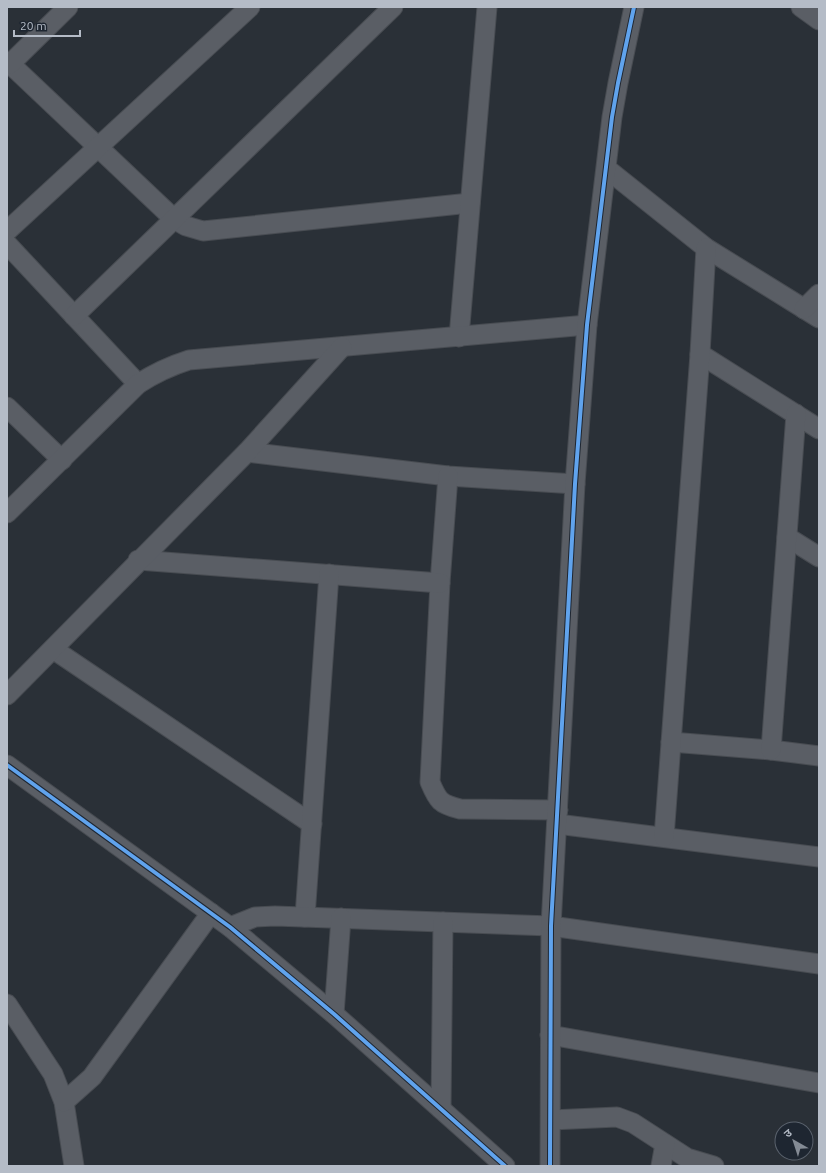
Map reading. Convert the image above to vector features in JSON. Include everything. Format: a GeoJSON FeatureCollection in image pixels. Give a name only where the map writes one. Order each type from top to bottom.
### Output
{"type":"FeatureCollection","features":[{"type":"Feature","properties":{"kind":"street"},"geometry":{"type":"LineString","coordinates":[[68,7],[9,62],[174,219],[186,226],[202,231],[470,203]]}},
{"type":"Feature","properties":{"kind":"street"},"geometry":{"type":"LineString","coordinates":[[7,231],[250,7]]}},
{"type":"Feature","properties":{"kind":"street"},"geometry":{"type":"LineString","coordinates":[[74,316],[393,7]]}},
{"type":"Feature","properties":{"kind":"street"},"geometry":{"type":"LineString","coordinates":[[459,337],[487,7]]}},
{"type":"Feature","properties":{"kind":"street"},"geometry":{"type":"LineString","coordinates":[[550,1166],[551,926],[575,484],[587,325],[618,83],[634,7]]}},
{"type":"Feature","properties":{"kind":"street"},"geometry":{"type":"LineString","coordinates":[[801,7],[819,20]]}},
{"type":"Feature","properties":{"kind":"street"},"geometry":{"type":"LineString","coordinates":[[607,169],[706,248],[812,313],[819,294]]}},
{"type":"Feature","properties":{"kind":"street"},"geometry":{"type":"LineString","coordinates":[[7,244],[138,384]]}},
{"type":"Feature","properties":{"kind":"street"},"geometry":{"type":"LineString","coordinates":[[664,837],[700,354],[706,248]]}},
{"type":"Feature","properties":{"kind":"street"},"geometry":{"type":"LineString","coordinates":[[7,513],[138,384],[167,367],[189,360],[587,325]]}},
{"type":"Feature","properties":{"kind":"street"},"geometry":{"type":"LineString","coordinates":[[7,695],[138,560],[246,452],[342,347]]}},
{"type":"Feature","properties":{"kind":"street"},"geometry":{"type":"LineString","coordinates":[[700,354],[819,429]]}},
{"type":"Feature","properties":{"kind":"street"},"geometry":{"type":"LineString","coordinates":[[7,407],[62,460]]}},
{"type":"Feature","properties":{"kind":"street"},"geometry":{"type":"LineString","coordinates":[[771,750],[796,414]]}},
{"type":"Feature","properties":{"kind":"street"},"geometry":{"type":"LineString","coordinates":[[246,452],[448,476],[575,484]]}},
{"type":"Feature","properties":{"kind":"street"},"geometry":{"type":"LineString","coordinates":[[448,476],[440,582],[430,762],[430,782],[436,796],[445,805],[460,809],[557,817],[664,837],[819,857]]}},
{"type":"Feature","properties":{"kind":"street"},"geometry":{"type":"LineString","coordinates":[[787,537],[819,557]]}},
{"type":"Feature","properties":{"kind":"street"},"geometry":{"type":"LineString","coordinates":[[138,560],[440,582]]}},
{"type":"Feature","properties":{"kind":"street"},"geometry":{"type":"LineString","coordinates":[[305,917],[329,574]]}},
{"type":"Feature","properties":{"kind":"street"},"geometry":{"type":"LineString","coordinates":[[53,649],[312,824]]}},
{"type":"Feature","properties":{"kind":"street"},"geometry":{"type":"LineString","coordinates":[[671,742],[771,750],[819,756]]}},
{"type":"Feature","properties":{"kind":"street"},"geometry":{"type":"LineString","coordinates":[[7,765],[230,927],[334,1014],[505,1166]]}},
{"type":"Feature","properties":{"kind":"street"},"geometry":{"type":"LineString","coordinates":[[64,1102],[92,1077],[212,913]]}},
{"type":"Feature","properties":{"kind":"street"},"geometry":{"type":"LineString","coordinates":[[230,927],[255,918],[275,916],[551,926],[819,964]]}},
{"type":"Feature","properties":{"kind":"street"},"geometry":{"type":"LineString","coordinates":[[334,1014],[341,918]]}},
{"type":"Feature","properties":{"kind":"street"},"geometry":{"type":"LineString","coordinates":[[441,1109],[443,922]]}},
{"type":"Feature","properties":{"kind":"street"},"geometry":{"type":"LineString","coordinates":[[7,1004],[54,1074],[64,1102],[74,1166]]}},
{"type":"Feature","properties":{"kind":"street"},"geometry":{"type":"LineString","coordinates":[[550,1035],[819,1083]]}},
{"type":"Feature","properties":{"kind":"street"},"geometry":{"type":"LineString","coordinates":[[551,1120],[617,1117],[634,1123],[687,1158],[714,1166]]}},
{"type":"Feature","properties":{"kind":"street"},"geometry":{"type":"LineString","coordinates":[[661,1166],[666,1144]]}},
{"type":"Feature","properties":{"kind":"cycle path"},"geometry":{"type":"LineString","coordinates":[[550,1166],[551,926],[575,484],[587,325],[612,117],[634,7]]}},
{"type":"Feature","properties":{"kind":"cycle path"},"geometry":{"type":"LineString","coordinates":[[7,765],[230,927],[334,1014],[505,1166]]}}]}
